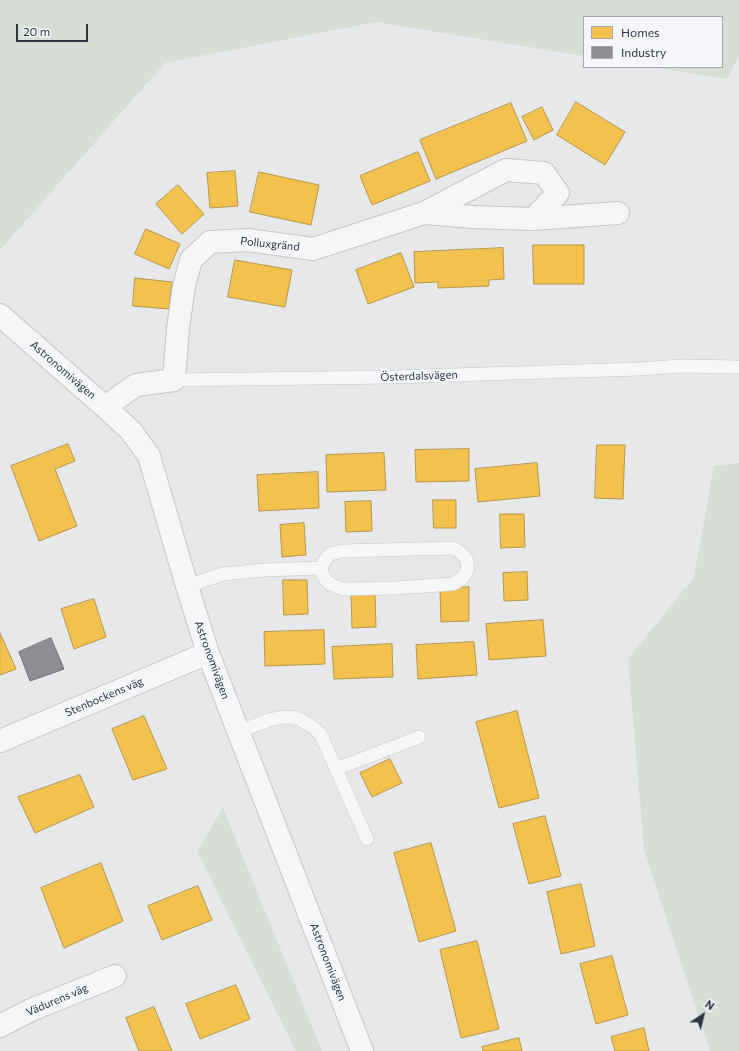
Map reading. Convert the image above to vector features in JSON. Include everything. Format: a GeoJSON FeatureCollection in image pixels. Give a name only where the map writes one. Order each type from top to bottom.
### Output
{"type":"FeatureCollection","features":[{"type":"Feature","properties":{"kind":"street","name":"Polluxgränd"},"geometry":{"type":"LineString","coordinates":[[174,380],[178,328],[184,286],[191,260],[210,242],[248,240],[313,249],[424,213],[506,170],[544,173],[558,193],[533,219]]}},
{"type":"Feature","properties":{"kind":"street","name":"Polluxgränd"},"geometry":{"type":"LineString","coordinates":[[424,213],[473,217],[533,219],[618,213]]}},
{"type":"Feature","properties":{"kind":"street","name":"Astronomivägen"},"geometry":{"type":"LineString","coordinates":[[0,315],[131,431],[149,456],[208,654],[362,1051]]}},
{"type":"Feature","properties":{"kind":"street","name":"Österdalsvägen"},"geometry":{"type":"LineString","coordinates":[[105,407],[136,385],[174,380]]}},
{"type":"Feature","properties":{"kind":"street","name":"Stenbockens väg"},"geometry":{"type":"LineString","coordinates":[[0,741],[208,654]]}},
{"type":"Feature","properties":{"kind":"street","name":"Vädurens väg"},"geometry":{"type":"LineString","coordinates":[[0,1026],[31,1010],[115,976]]}},
{"type":"Feature","properties":{"kind":"lane","name":"Österdalsvägen"},"geometry":{"type":"LineString","coordinates":[[174,380],[390,377],[631,370],[680,366],[739,367]]}},
{"type":"Feature","properties":{"kind":"lane"},"geometry":{"type":"LineString","coordinates":[[453,548],[463,555],[468,567],[465,575],[460,580],[452,584],[396,588],[342,589],[330,584],[322,573],[321,568],[324,560],[330,554],[342,551],[453,548]]}},
{"type":"Feature","properties":{"kind":"lane"},"geometry":{"type":"LineString","coordinates":[[187,586],[223,574],[264,570],[321,568]]}},
{"type":"Feature","properties":{"kind":"lane"},"geometry":{"type":"LineString","coordinates":[[238,732],[278,717],[289,717],[302,720],[313,726],[321,735],[367,839]]}},
{"type":"Feature","properties":{"kind":"lane"},"geometry":{"type":"LineString","coordinates":[[336,769],[419,737]]}},
{"type":"Feature","properties":{"kind":"shaded area"},"geometry":{"type":"Polygon","coordinates":[[[0,0],[739,0],[739,56],[727,79],[657,68],[723,68],[723,16],[583,16],[583,56],[376,22],[165,63],[0,250],[0,0]]]}},
{"type":"Feature","properties":{"kind":"shaded area"},"geometry":{"type":"Polygon","coordinates":[[[739,463],[739,1051],[710,1051],[644,850],[628,659],[694,577],[714,466],[739,463]]]}},
{"type":"Feature","properties":{"kind":"shaded area"},"geometry":{"type":"Polygon","coordinates":[[[223,808],[322,1051],[296,1051],[197,851],[223,808]]]}},
{"type":"Feature","properties":{"kind":"building: Homes"},"geometry":{"type":"Polygon","coordinates":[[[576,102],[625,132],[605,165],[557,135],[576,102]]]}},
{"type":"Feature","properties":{"kind":"building: Homes"},"geometry":{"type":"Polygon","coordinates":[[[511,103],[527,141],[436,179],[420,140],[511,103]]]}},
{"type":"Feature","properties":{"kind":"building: Homes"},"geometry":{"type":"Polygon","coordinates":[[[542,107],[553,130],[534,140],[522,117],[542,107]]]}},
{"type":"Feature","properties":{"kind":"building: Homes"},"geometry":{"type":"Polygon","coordinates":[[[418,152],[430,181],[372,205],[360,176],[418,152]]]}},
{"type":"Feature","properties":{"kind":"building: Homes"},"geometry":{"type":"Polygon","coordinates":[[[235,171],[238,206],[210,208],[207,173],[235,171]]]}},
{"type":"Feature","properties":{"kind":"building: Homes"},"geometry":{"type":"Polygon","coordinates":[[[259,172],[319,185],[311,225],[250,212],[259,172]]]}},
{"type":"Feature","properties":{"kind":"building: Homes"},"geometry":{"type":"Polygon","coordinates":[[[178,185],[204,214],[182,234],[156,204],[178,185]]]}},
{"type":"Feature","properties":{"kind":"building: Homes"},"geometry":{"type":"Polygon","coordinates":[[[146,229],[180,244],[169,269],[135,254],[146,229]]]}},
{"type":"Feature","properties":{"kind":"building: Homes"},"geometry":{"type":"Polygon","coordinates":[[[533,245],[584,245],[584,284],[534,284],[533,245]]]}},
{"type":"Feature","properties":{"kind":"building: Homes"},"geometry":{"type":"Polygon","coordinates":[[[503,248],[504,279],[489,280],[489,286],[438,288],[438,282],[415,283],[414,252],[503,248]]]}},
{"type":"Feature","properties":{"kind":"building: Homes"},"geometry":{"type":"Polygon","coordinates":[[[401,253],[414,287],[368,304],[356,270],[401,253]]]}},
{"type":"Feature","properties":{"kind":"building: Homes"},"geometry":{"type":"Polygon","coordinates":[[[235,260],[292,270],[285,307],[228,297],[235,260]]]}},
{"type":"Feature","properties":{"kind":"building: Homes"},"geometry":{"type":"Polygon","coordinates":[[[135,278],[172,282],[169,309],[133,306],[135,278]]]}},
{"type":"Feature","properties":{"kind":"building: Homes"},"geometry":{"type":"Polygon","coordinates":[[[68,444],[75,461],[55,469],[77,526],[39,541],[11,466],[68,444]]]}},
{"type":"Feature","properties":{"kind":"building: Homes"},"geometry":{"type":"Polygon","coordinates":[[[597,445],[625,445],[623,499],[595,498],[597,445]]]}},
{"type":"Feature","properties":{"kind":"building: Homes"},"geometry":{"type":"Polygon","coordinates":[[[469,449],[469,481],[416,482],[415,450],[469,449]]]}},
{"type":"Feature","properties":{"kind":"building: Homes"},"geometry":{"type":"Polygon","coordinates":[[[384,453],[386,490],[327,492],[326,455],[384,453]]]}},
{"type":"Feature","properties":{"kind":"building: Homes"},"geometry":{"type":"Polygon","coordinates":[[[537,463],[540,496],[478,502],[475,469],[537,463]]]}},
{"type":"Feature","properties":{"kind":"building: Homes"},"geometry":{"type":"Polygon","coordinates":[[[318,472],[319,508],[259,511],[257,475],[318,472]]]}},
{"type":"Feature","properties":{"kind":"building: Homes"},"geometry":{"type":"Polygon","coordinates":[[[433,500],[456,500],[456,528],[434,528],[433,500]]]}},
{"type":"Feature","properties":{"kind":"building: Homes"},"geometry":{"type":"Polygon","coordinates":[[[371,501],[372,531],[346,532],[345,502],[371,501]]]}},
{"type":"Feature","properties":{"kind":"building: Homes"},"geometry":{"type":"Polygon","coordinates":[[[500,514],[524,514],[525,547],[501,548],[500,514]]]}},
{"type":"Feature","properties":{"kind":"building: Homes"},"geometry":{"type":"Polygon","coordinates":[[[304,523],[306,555],[282,557],[280,525],[304,523]]]}},
{"type":"Feature","properties":{"kind":"building: Homes"},"geometry":{"type":"Polygon","coordinates":[[[527,572],[528,600],[504,601],[503,573],[527,572]]]}},
{"type":"Feature","properties":{"kind":"building: Homes"},"geometry":{"type":"Polygon","coordinates":[[[283,580],[307,580],[308,614],[284,615],[283,580]]]}},
{"type":"Feature","properties":{"kind":"building: Homes"},"geometry":{"type":"Polygon","coordinates":[[[469,587],[469,621],[441,622],[440,590],[469,587]]]}},
{"type":"Feature","properties":{"kind":"building: Homes"},"geometry":{"type":"Polygon","coordinates":[[[375,593],[376,627],[352,628],[351,594],[375,593]]]}},
{"type":"Feature","properties":{"kind":"building: Homes"},"geometry":{"type":"Polygon","coordinates":[[[94,599],[106,637],[74,649],[61,609],[94,599]]]}},
{"type":"Feature","properties":{"kind":"building: Homes"},"geometry":{"type":"Polygon","coordinates":[[[543,620],[546,656],[489,660],[486,624],[543,620]]]}},
{"type":"Feature","properties":{"kind":"building: Homes"},"geometry":{"type":"Polygon","coordinates":[[[324,630],[325,664],[265,666],[264,632],[324,630]]]}},
{"type":"Feature","properties":{"kind":"building: Homes"},"geometry":{"type":"Polygon","coordinates":[[[0,633],[16,669],[0,675],[0,633]]]}},
{"type":"Feature","properties":{"kind":"building: Homes"},"geometry":{"type":"Polygon","coordinates":[[[474,642],[477,675],[418,679],[416,645],[474,642]]]}},
{"type":"Feature","properties":{"kind":"building: Homes"},"geometry":{"type":"Polygon","coordinates":[[[392,644],[393,677],[334,679],[332,647],[392,644]]]}},
{"type":"Feature","properties":{"kind":"building: Homes"},"geometry":{"type":"Polygon","coordinates":[[[517,711],[539,798],[499,808],[476,722],[517,711]]]}},
{"type":"Feature","properties":{"kind":"building: Homes"},"geometry":{"type":"Polygon","coordinates":[[[144,716],[167,769],[133,780],[112,729],[144,716]]]}},
{"type":"Feature","properties":{"kind":"building: Homes"},"geometry":{"type":"Polygon","coordinates":[[[390,759],[402,783],[372,797],[360,773],[390,759]]]}},
{"type":"Feature","properties":{"kind":"building: Homes"},"geometry":{"type":"Polygon","coordinates":[[[80,775],[94,807],[35,833],[18,797],[80,775]]]}},
{"type":"Feature","properties":{"kind":"building: Homes"},"geometry":{"type":"Polygon","coordinates":[[[545,816],[561,876],[529,884],[513,824],[545,816]]]}},
{"type":"Feature","properties":{"kind":"building: Homes"},"geometry":{"type":"Polygon","coordinates":[[[431,843],[456,931],[419,942],[394,853],[431,843]]]}},
{"type":"Feature","properties":{"kind":"building: Homes"},"geometry":{"type":"Polygon","coordinates":[[[101,863],[123,921],[64,948],[41,888],[101,863]]]}},
{"type":"Feature","properties":{"kind":"building: Homes"},"geometry":{"type":"Polygon","coordinates":[[[581,884],[595,946],[561,954],[547,892],[581,884]]]}},
{"type":"Feature","properties":{"kind":"building: Homes"},"geometry":{"type":"Polygon","coordinates":[[[198,886],[212,920],[162,940],[148,906],[198,886]]]}},
{"type":"Feature","properties":{"kind":"building: Homes"},"geometry":{"type":"Polygon","coordinates":[[[477,941],[499,1029],[461,1038],[440,950],[477,941]]]}},
{"type":"Feature","properties":{"kind":"building: Homes"},"geometry":{"type":"Polygon","coordinates":[[[612,956],[628,1015],[596,1024],[580,964],[612,956]]]}},
{"type":"Feature","properties":{"kind":"building: Homes"},"geometry":{"type":"Polygon","coordinates":[[[236,985],[250,1019],[200,1039],[186,1004],[236,985]]]}},
{"type":"Feature","properties":{"kind":"building: Homes"},"geometry":{"type":"Polygon","coordinates":[[[154,1007],[172,1051],[139,1051],[126,1018],[154,1007]]]}},
{"type":"Feature","properties":{"kind":"building: Homes"},"geometry":{"type":"Polygon","coordinates":[[[644,1028],[649,1051],[615,1051],[611,1037],[644,1028]]]}},
{"type":"Feature","properties":{"kind":"building: Homes"},"geometry":{"type":"Polygon","coordinates":[[[519,1038],[522,1051],[483,1051],[482,1047],[519,1038]]]}},
{"type":"Feature","properties":{"kind":"building: Industry"},"geometry":{"type":"Polygon","coordinates":[[[51,638],[64,669],[30,681],[19,652],[51,638]]]}}]}
